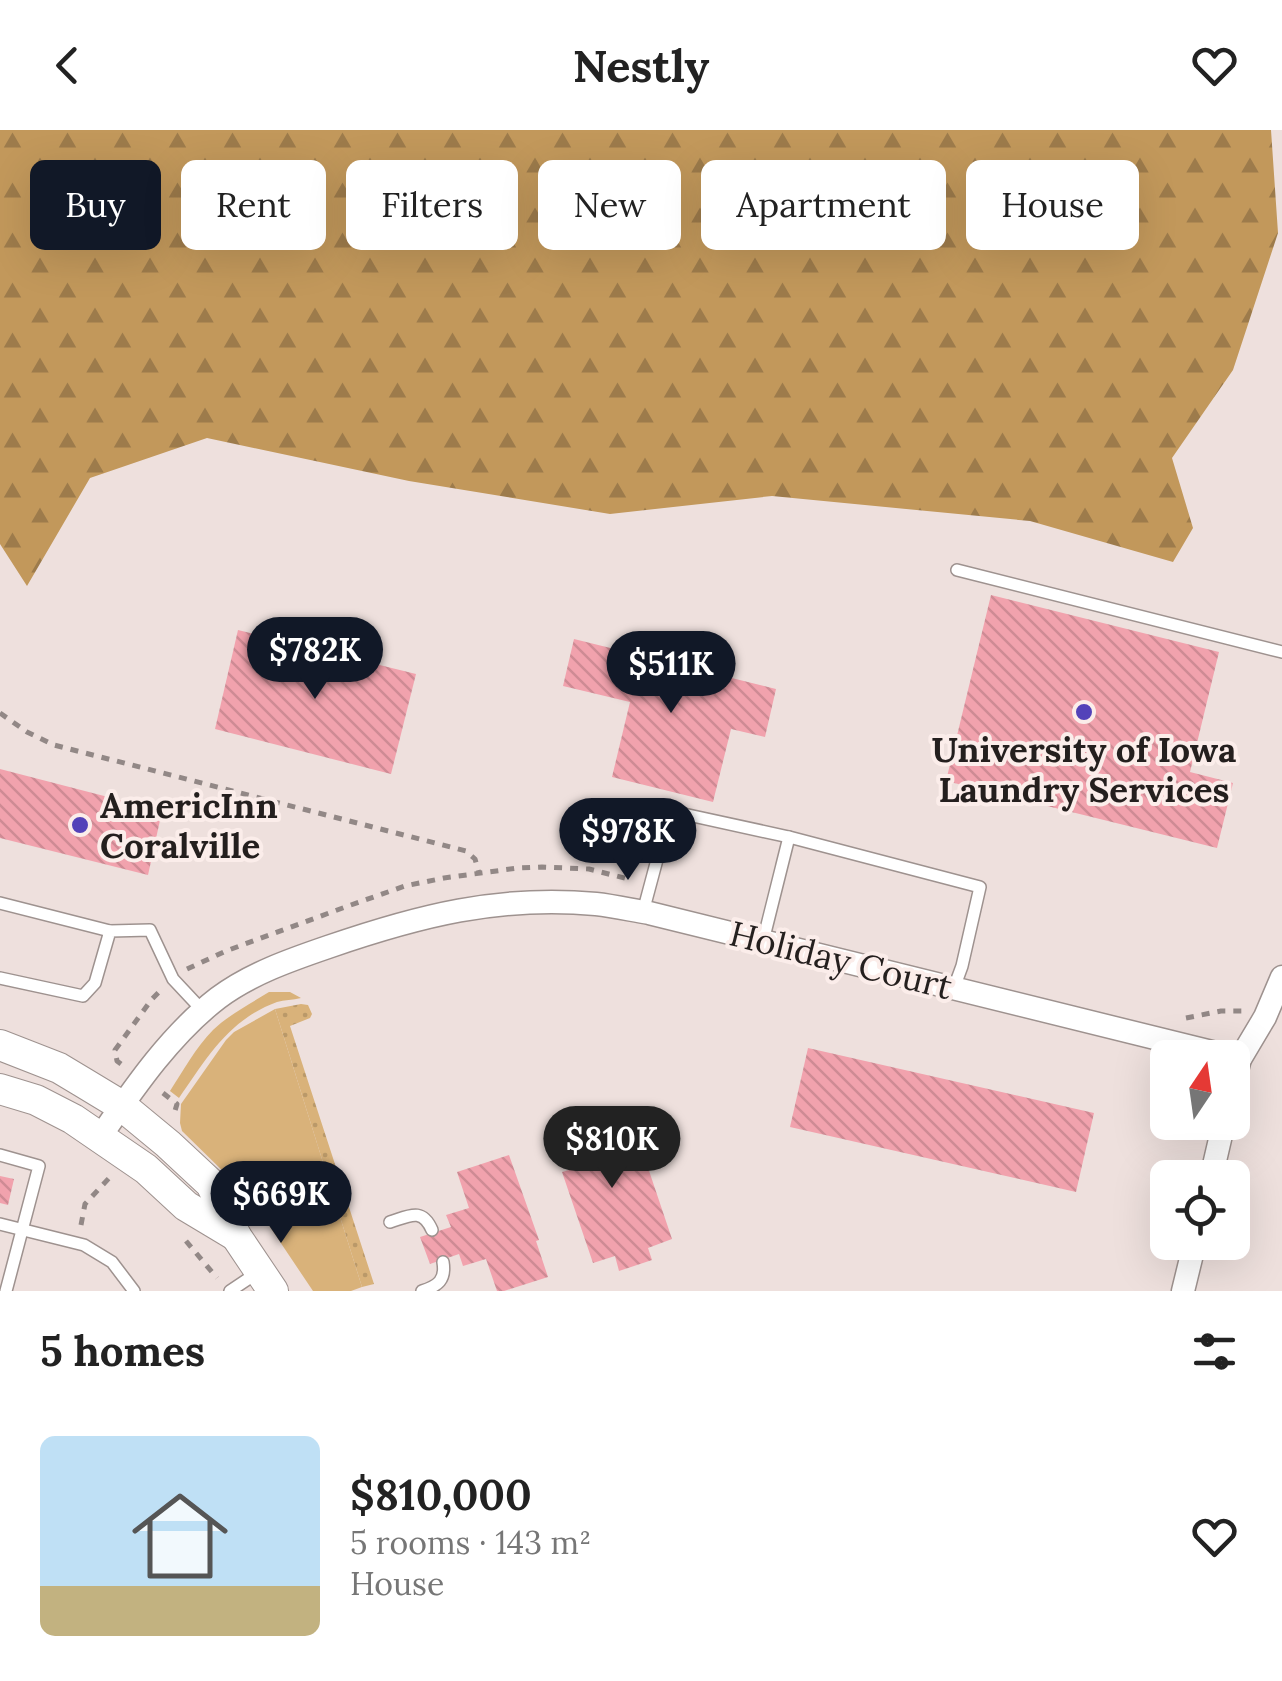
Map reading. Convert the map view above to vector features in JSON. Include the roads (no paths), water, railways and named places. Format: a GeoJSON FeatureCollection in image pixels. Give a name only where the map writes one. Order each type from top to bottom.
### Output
{"type":"FeatureCollection","features":[{"type":"Feature","properties":{"kind":"street","name":"Holiday Court"},"geometry":{"type":"LineString","coordinates":[[100,1137],[171,1043],[220,996],[282,962],[419,917],[480,906],[534,902],[596,904],[643,912],[1166,1040]]}},
{"type":"Feature","properties":{"kind":"street"},"geometry":{"type":"LineString","coordinates":[[1250,1042],[1282,977]]}},
{"type":"Feature","properties":{"kind":"street"},"geometry":{"type":"LineString","coordinates":[[0,1045],[60,1068],[122,1106],[168,1144],[211,1184],[236,1236],[267,1281]]}},
{"type":"Feature","properties":{"kind":"street"},"geometry":{"type":"LineString","coordinates":[[0,1088],[36,1100],[72,1119],[146,1169],[186,1206],[236,1236]]}},
{"type":"Feature","properties":{"kind":"street"},"geometry":{"type":"LineString","coordinates":[[1183,1291],[1191,1260]]}},
{"type":"Feature","properties":{"kind":"lane"},"geometry":{"type":"LineString","coordinates":[[956,570],[1282,652]]}},
{"type":"Feature","properties":{"kind":"lane"},"geometry":{"type":"LineString","coordinates":[[643,912],[670,811],[789,837],[980,887],[954,988]]}},
{"type":"Feature","properties":{"kind":"lane"},"geometry":{"type":"LineString","coordinates":[[763,941],[789,837]]}},
{"type":"Feature","properties":{"kind":"lane"},"geometry":{"type":"LineString","coordinates":[[0,902],[110,931],[150,930],[173,979],[203,1011]]}},
{"type":"Feature","properties":{"kind":"lane"},"geometry":{"type":"LineString","coordinates":[[0,978],[83,996],[95,983],[110,931]]}},
{"type":"Feature","properties":{"kind":"lane"},"geometry":{"type":"LineString","coordinates":[[0,1155],[39,1166],[6,1291]]}},
{"type":"Feature","properties":{"kind":"lane"},"geometry":{"type":"LineString","coordinates":[[390,1222],[417,1214],[425,1218],[432,1230]]}},
{"type":"Feature","properties":{"kind":"lane"},"geometry":{"type":"LineString","coordinates":[[0,1224],[84,1245],[112,1262],[134,1291]]}},
{"type":"Feature","properties":{"kind":"lane"},"geometry":{"type":"LineString","coordinates":[[422,1291],[438,1284],[444,1272],[442,1262]]}},
{"type":"Feature","properties":{"kind":"lane"},"geometry":{"type":"LineString","coordinates":[[230,1291],[267,1281]]}},
{"type":"Feature","properties":{"kind":"place","name":"University of Iowa Laundry Services"},"geometry":{"type":"Point","coordinates":[1084,712]}},
{"type":"Feature","properties":{"kind":"place","name":"AmericInn Coralville"},"geometry":{"type":"Point","coordinates":[80,825]}}]}
